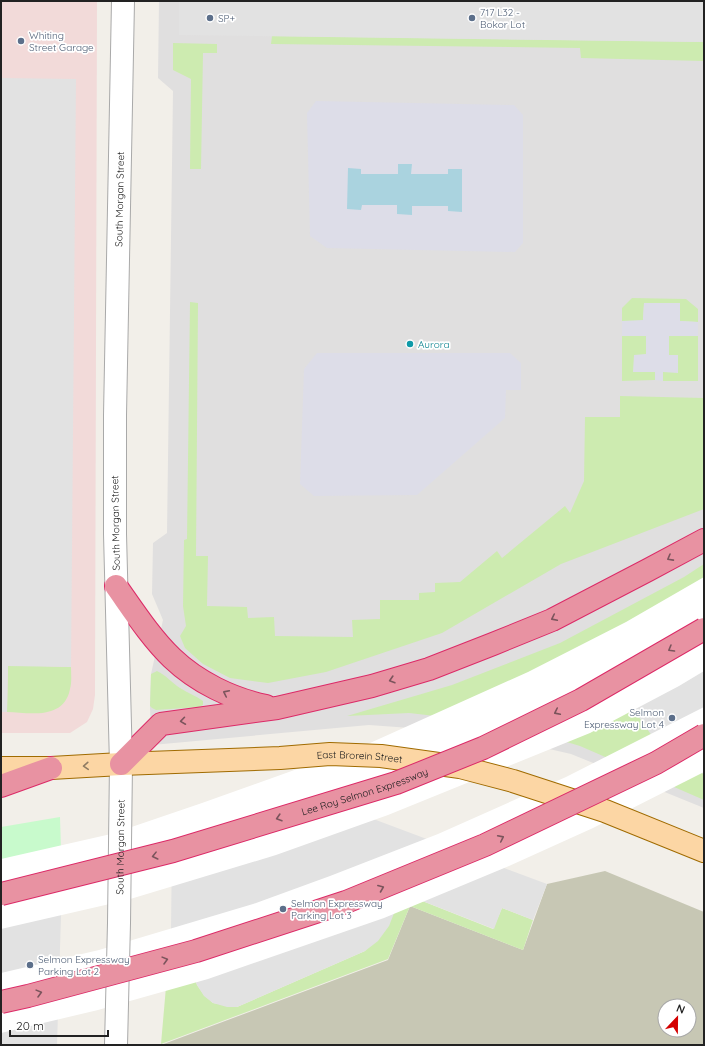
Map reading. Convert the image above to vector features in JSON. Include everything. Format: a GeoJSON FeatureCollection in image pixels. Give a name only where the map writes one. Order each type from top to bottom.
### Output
{"type":"FeatureCollection","features":[{"type":"Feature","properties":{"kind":"highway"},"geometry":{"type":"LineString","coordinates":[[121,764],[161,724],[277,708],[372,686],[429,669],[552,620],[704,540]]}},
{"type":"Feature","properties":{"kind":"highway"},"geometry":{"type":"LineString","coordinates":[[116,586],[163,649],[172,659],[189,672],[209,685],[233,696],[253,703],[277,708]]}},
{"type":"Feature","properties":{"kind":"highway","name":"Lee Roy Selmon Expressway"},"geometry":{"type":"LineString","coordinates":[[1,894],[173,852],[396,783],[483,748],[581,700],[704,629]]}},
{"type":"Feature","properties":{"kind":"highway"},"geometry":{"type":"LineString","coordinates":[[1,1002],[196,951],[346,902],[485,845],[656,763],[704,735]]}},
{"type":"Feature","properties":{"kind":"highway"},"geometry":{"type":"LineString","coordinates":[[1,786],[51,768]]}},
{"type":"Feature","properties":{"kind":"main road","name":"East Brorein Street"},"geometry":{"type":"LineString","coordinates":[[1,768],[51,768],[280,758],[330,754],[381,756],[452,766],[513,781],[605,811],[704,851]]}},
{"type":"Feature","properties":{"kind":"street","name":"South Morgan Street"},"geometry":{"type":"LineString","coordinates":[[116,1045],[121,764],[115,534],[115,416],[123,1]]}},
{"type":"Feature","properties":{"kind":"shaded area"},"geometry":{"type":"Polygon","coordinates":[[[1,1],[97,1],[95,695],[93,709],[87,722],[70,733],[1,733],[1,1]]]}},
{"type":"Feature","properties":{"kind":"shaded area"},"geometry":{"type":"Polygon","coordinates":[[[159,1],[704,1],[704,808],[571,754],[480,733],[369,725],[152,745],[150,708],[151,674],[163,620],[152,594],[153,543],[167,533],[173,91],[158,78],[159,1]]]}},
{"type":"Feature","properties":{"kind":"shaded area","name":"717 L32 - Bokor Lot"},"geometry":{"type":"Polygon","coordinates":[[[179,1],[704,1],[704,42],[179,35],[179,1]]]}},
{"type":"Feature","properties":{"kind":"shaded area"},"geometry":{"type":"Polygon","coordinates":[[[1,78],[76,79],[71,667],[8,666],[7,712],[1,712],[1,78]]]}},
{"type":"Feature","properties":{"kind":"shaded area"},"geometry":{"type":"Polygon","coordinates":[[[316,101],[514,105],[523,115],[523,243],[515,252],[327,248],[310,236],[307,113],[316,101]]]}},
{"type":"Feature","properties":{"kind":"shaded area"},"geometry":{"type":"Polygon","coordinates":[[[644,303],[680,303],[680,321],[698,322],[698,336],[669,336],[669,355],[678,355],[678,373],[663,372],[663,381],[655,380],[655,372],[633,372],[634,355],[646,354],[646,336],[622,336],[622,321],[643,320],[644,303]]]}},
{"type":"Feature","properties":{"kind":"shaded area"},"geometry":{"type":"Polygon","coordinates":[[[317,353],[510,353],[521,363],[521,390],[506,390],[505,418],[417,495],[314,496],[300,484],[304,369],[317,353]]]}},
{"type":"Feature","properties":{"kind":"shaded area","name":"Selmon Expressway Lot 4"},"geometry":{"type":"Polygon","coordinates":[[[704,604],[704,775],[701,772],[684,782],[602,664],[704,604]]]}},
{"type":"Feature","properties":{"kind":"shaded area","name":"Selmon Expressway Parking Lot 3"},"geometry":{"type":"Polygon","coordinates":[[[352,811],[547,884],[533,920],[502,908],[494,929],[402,893],[389,926],[378,941],[365,951],[237,1007],[227,1007],[213,1003],[204,996],[197,985],[190,966],[171,930],[172,844],[352,811]]]}},
{"type":"Feature","properties":{"kind":"shaded area"},"geometry":{"type":"Polygon","coordinates":[[[605,871],[704,912],[704,1045],[161,1045],[388,960],[410,906],[523,950],[547,884],[605,871]]]}},
{"type":"Feature","properties":{"kind":"shaded area","name":"Selmon Expressway Parking Lot 2"},"geometry":{"type":"Polygon","coordinates":[[[62,884],[57,1045],[1,1045],[1,885],[62,884]]]}},
{"type":"Feature","properties":{"kind":"green space"},"geometry":{"type":"Polygon","coordinates":[[[272,36],[704,42],[704,61],[581,58],[580,48],[271,44],[272,36]]]}},
{"type":"Feature","properties":{"kind":"green space"},"geometry":{"type":"Polygon","coordinates":[[[173,43],[217,44],[217,53],[203,53],[201,169],[190,169],[191,79],[173,70],[173,43]]]}},
{"type":"Feature","properties":{"kind":"green space"},"geometry":{"type":"Polygon","coordinates":[[[632,298],[686,299],[698,309],[698,322],[680,321],[644,303],[643,321],[622,321],[622,308],[632,298]]]}},
{"type":"Feature","properties":{"kind":"green space"},"geometry":{"type":"Polygon","coordinates":[[[190,302],[198,303],[196,556],[208,556],[207,606],[247,607],[248,618],[274,617],[275,636],[353,637],[352,620],[380,619],[380,600],[419,600],[419,593],[435,592],[435,583],[460,582],[497,551],[502,558],[565,506],[570,513],[584,481],[585,417],[620,417],[620,396],[704,398],[704,509],[561,564],[442,633],[326,672],[268,683],[230,678],[203,664],[185,648],[180,636],[186,626],[183,606],[184,540],[187,539],[190,302]]]}},
{"type":"Feature","properties":{"kind":"green space"},"geometry":{"type":"Polygon","coordinates":[[[622,336],[646,336],[646,354],[634,372],[656,372],[655,380],[622,381],[622,336]]]}},
{"type":"Feature","properties":{"kind":"green space"},"geometry":{"type":"Polygon","coordinates":[[[669,336],[698,336],[698,381],[663,381],[662,372],[678,372],[668,355],[669,336]]]}},
{"type":"Feature","properties":{"kind":"green space"},"geometry":{"type":"Polygon","coordinates":[[[704,564],[702,772],[704,775],[704,800],[580,746],[506,724],[409,713],[347,716],[452,685],[560,643],[684,577],[704,564]]]}},
{"type":"Feature","properties":{"kind":"green space"},"geometry":{"type":"Polygon","coordinates":[[[8,665],[71,667],[71,686],[67,699],[61,706],[45,712],[7,712],[8,665]]]}},
{"type":"Feature","properties":{"kind":"green space"},"geometry":{"type":"Polygon","coordinates":[[[157,671],[180,688],[203,701],[203,705],[199,707],[156,710],[152,708],[150,706],[151,674],[157,671]]]}},
{"type":"Feature","properties":{"kind":"green space"},"geometry":{"type":"Polygon","coordinates":[[[60,817],[62,884],[1,885],[1,827],[60,817]]]}},
{"type":"Feature","properties":{"kind":"green space"},"geometry":{"type":"Polygon","coordinates":[[[402,893],[493,929],[502,908],[533,920],[523,950],[410,906],[388,959],[161,1044],[171,930],[183,941],[197,985],[204,995],[213,1003],[237,1007],[365,951],[402,893]]]}},
{"type":"Feature","properties":{"kind":"water"},"geometry":{"type":"Polygon","coordinates":[[[398,164],[412,164],[411,174],[448,174],[448,169],[462,169],[462,212],[448,211],[448,206],[412,206],[412,215],[397,214],[397,205],[362,205],[361,210],[347,209],[348,168],[361,169],[361,174],[398,174],[398,164]]]}},
{"type":"Feature","properties":{"kind":"pier"},"geometry":{"type":"Polygon","coordinates":[[[704,577],[704,671],[679,686],[590,733],[388,815],[276,855],[127,900],[1,929],[1,859],[111,834],[370,743],[528,672],[626,622],[704,577]]]}},
{"type":"Feature","properties":{"kind":"pier"},"geometry":{"type":"Polygon","coordinates":[[[704,707],[704,772],[593,828],[509,866],[384,918],[208,979],[98,1010],[1,1033],[1,973],[99,950],[253,904],[330,876],[438,834],[566,777],[704,707]]]}},
{"type":"Feature","properties":{"kind":"place","name":"SP+"},"geometry":{"type":"Point","coordinates":[210,18]}},
{"type":"Feature","properties":{"kind":"place","name":"717 L32 - Bokor Lot"},"geometry":{"type":"Point","coordinates":[472,18]}},
{"type":"Feature","properties":{"kind":"place","name":"Whiting Street Garage"},"geometry":{"type":"Point","coordinates":[21,41]}},
{"type":"Feature","properties":{"kind":"place","name":"Aurora"},"geometry":{"type":"Point","coordinates":[410,344]}},
{"type":"Feature","properties":{"kind":"place","name":"Selmon Expressway Lot 4"},"geometry":{"type":"Point","coordinates":[672,718]}},
{"type":"Feature","properties":{"kind":"place","name":"Selmon Expressway Parking Lot 3"},"geometry":{"type":"Point","coordinates":[283,909]}},
{"type":"Feature","properties":{"kind":"place","name":"Selmon Expressway Parking Lot 2"},"geometry":{"type":"Point","coordinates":[30,965]}}]}
